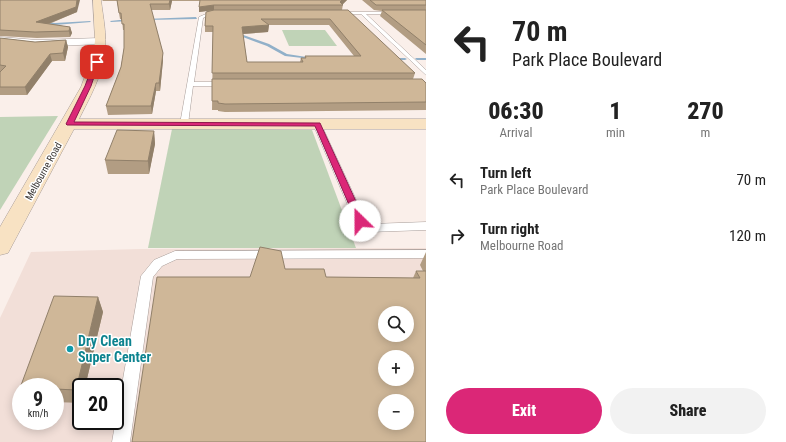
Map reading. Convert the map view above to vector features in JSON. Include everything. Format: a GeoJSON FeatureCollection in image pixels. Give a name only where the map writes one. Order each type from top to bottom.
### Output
{"type":"FeatureCollection","features":[{"type":"Feature","properties":{"kind":"street","name":"Melbourne Road"},"geometry":{"type":"LineString","coordinates":[[0,247],[69,124],[92,76],[99,54],[100,41],[97,0]]}},
{"type":"Feature","properties":{"kind":"street"},"geometry":{"type":"LineString","coordinates":[[0,40],[43,44],[100,41]]}},
{"type":"Feature","properties":{"kind":"street"},"geometry":{"type":"LineString","coordinates":[[69,124],[426,124]]}},
{"type":"Feature","properties":{"kind":"lane"},"geometry":{"type":"LineString","coordinates":[[184,124],[201,16],[214,13],[229,13]]}},
{"type":"Feature","properties":{"kind":"lane"},"geometry":{"type":"LineString","coordinates":[[331,13],[398,13]]}},
{"type":"Feature","properties":{"kind":"lane"},"geometry":{"type":"LineString","coordinates":[[362,13],[426,73]]}},
{"type":"Feature","properties":{"kind":"lane"},"geometry":{"type":"LineString","coordinates":[[191,84],[230,84]]}},
{"type":"Feature","properties":{"kind":"lane"},"geometry":{"type":"LineString","coordinates":[[317,124],[360,221],[368,228],[426,226]]}},
{"type":"Feature","properties":{"kind":"lane"},"geometry":{"type":"LineString","coordinates":[[121,442],[147,276],[158,263],[175,255],[426,254]]}},
{"type":"Feature","properties":{"kind":"shaded area"},"geometry":{"type":"Polygon","coordinates":[[[426,248],[426,442],[0,442],[0,318],[31,252],[140,249],[426,248]]]}},
{"type":"Feature","properties":{"kind":"green space"},"geometry":{"type":"Polygon","coordinates":[[[282,30],[325,30],[337,46],[289,46],[282,30]]]}},
{"type":"Feature","properties":{"kind":"green space"},"geometry":{"type":"Polygon","coordinates":[[[58,116],[0,210],[0,117],[58,116]]]}},
{"type":"Feature","properties":{"kind":"green space"},"geometry":{"type":"Polygon","coordinates":[[[172,129],[312,130],[356,248],[148,248],[172,129]]]}},
{"type":"Feature","properties":{"kind":"building"},"geometry":{"type":"Polygon","coordinates":[[[0,0],[77,0],[76,7],[36,22],[70,27],[69,31],[35,32],[0,30],[0,0]]]}},
{"type":"Feature","properties":{"kind":"building"},"geometry":{"type":"Polygon","coordinates":[[[117,0],[170,0],[169,4],[150,4],[163,53],[159,83],[156,83],[151,106],[106,106],[121,67],[124,48],[124,24],[122,24],[121,13],[119,13],[117,0]]]}},
{"type":"Feature","properties":{"kind":"building"},"geometry":{"type":"Polygon","coordinates":[[[200,0],[342,0],[340,2],[343,5],[214,5],[199,7],[200,0]]]}},
{"type":"Feature","properties":{"kind":"building"},"geometry":{"type":"Polygon","coordinates":[[[370,0],[426,0],[426,5],[376,5],[370,0]]]}},
{"type":"Feature","properties":{"kind":"building"},"geometry":{"type":"Polygon","coordinates":[[[214,10],[348,10],[415,73],[212,73],[213,26],[205,26],[206,12],[214,10]],[[261,19],[269,25],[242,27],[247,62],[303,62],[301,58],[306,58],[305,56],[361,56],[330,19],[261,19]]]}},
{"type":"Feature","properties":{"kind":"building"},"geometry":{"type":"Polygon","coordinates":[[[382,10],[426,10],[426,45],[382,10]]]}},
{"type":"Feature","properties":{"kind":"building"},"geometry":{"type":"Polygon","coordinates":[[[0,38],[35,42],[66,40],[63,53],[50,54],[25,87],[0,87],[0,72],[6,66],[0,65],[0,38]]]}},
{"type":"Feature","properties":{"kind":"building"},"geometry":{"type":"Polygon","coordinates":[[[212,79],[422,79],[426,83],[426,102],[225,104],[218,103],[218,101],[212,101],[212,79]]]}},
{"type":"Feature","properties":{"kind":"building"},"geometry":{"type":"Polygon","coordinates":[[[117,130],[154,131],[148,161],[105,160],[117,130]]]}},
{"type":"Feature","properties":{"kind":"building"},"geometry":{"type":"Polygon","coordinates":[[[260,247],[281,251],[285,269],[324,269],[326,277],[420,278],[416,271],[426,271],[426,442],[132,442],[157,277],[250,277],[260,247]]]}},
{"type":"Feature","properties":{"kind":"building","name":"Dry Clean Super Center"},"geometry":{"type":"Polygon","coordinates":[[[54,296],[98,297],[79,378],[72,378],[72,390],[64,389],[64,378],[24,378],[54,296]]]}},
{"type":"Feature","properties":{"kind":"waterway"},"geometry":{"type":"LineString","coordinates":[[146,19],[196,18]]}},
{"type":"Feature","properties":{"kind":"waterway"},"geometry":{"type":"LineString","coordinates":[[111,21],[129,20]]}},
{"type":"Feature","properties":{"kind":"waterway"},"geometry":{"type":"LineString","coordinates":[[42,22],[55,24],[90,22]]}},
{"type":"Feature","properties":{"kind":"waterway"},"geometry":{"type":"LineString","coordinates":[[236,33],[268,45],[286,55],[311,58]]}},
{"type":"Feature","properties":{"kind":"waterway"},"geometry":{"type":"LineString","coordinates":[[393,59],[405,59]]}},
{"type":"Feature","properties":{"kind":"waterway"},"geometry":{"type":"LineString","coordinates":[[417,59],[426,59]]}},
{"type":"Feature","properties":{"kind":"place","name":"Dry Clean Super Center"},"geometry":{"type":"Point","coordinates":[70,349]}},
{"type":"Feature","properties":{"kind":"route"},"geometry":{"type":"LineString","coordinates":[[97,62],[88,86],[69,124],[317,124],[360,221]]}}]}
